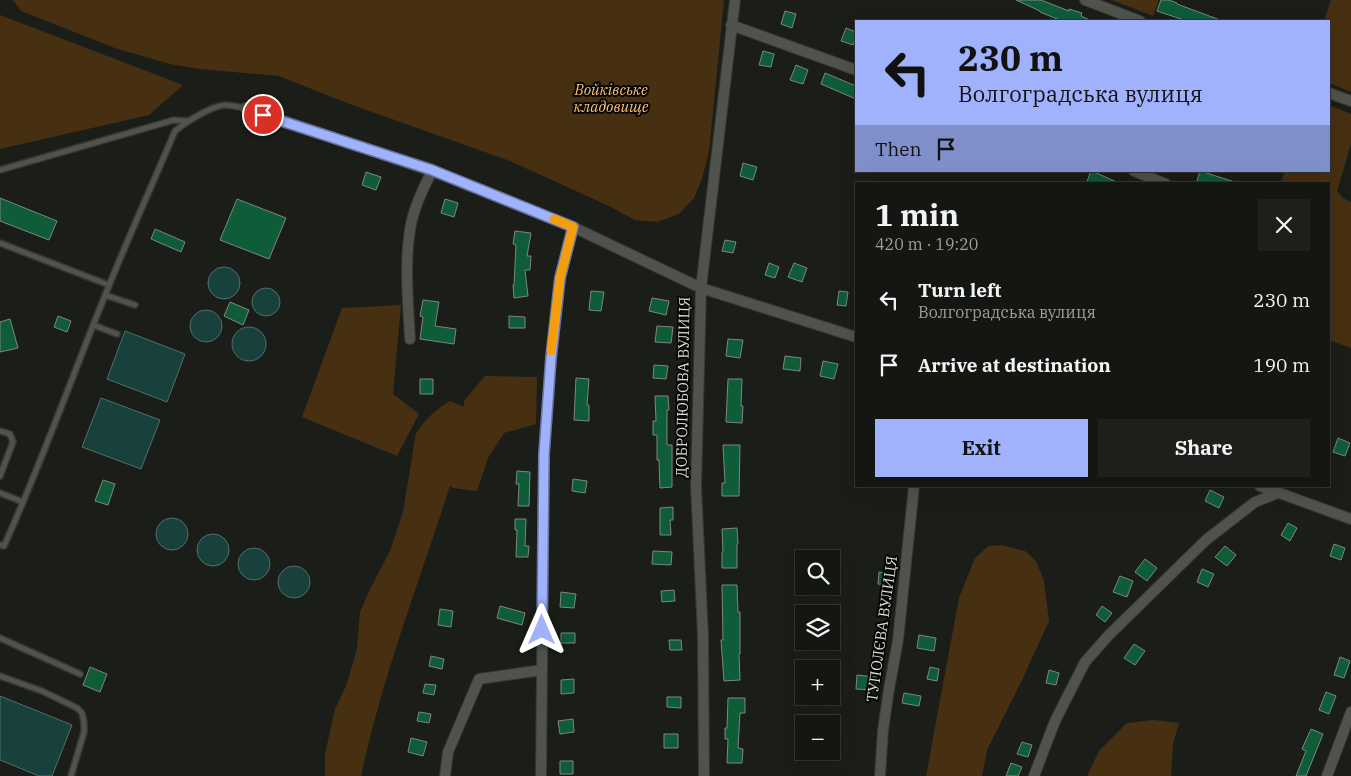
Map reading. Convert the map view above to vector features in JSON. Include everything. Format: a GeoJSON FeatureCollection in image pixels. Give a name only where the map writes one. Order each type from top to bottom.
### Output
{"type":"FeatureCollection","features":[{"type":"Feature","properties":{"kind":"street","name":"ДОБРОЛЮБОВА ВУЛИЦЯ"},"geometry":{"type":"LineString","coordinates":[[704,776],[703,636],[696,486],[701,288],[734,0]]}},
{"type":"Feature","properties":{"kind":"street"},"geometry":{"type":"LineString","coordinates":[[1085,0],[1137,20]]}},
{"type":"Feature","properties":{"kind":"street"},"geometry":{"type":"LineString","coordinates":[[731,25],[855,70]]}},
{"type":"Feature","properties":{"kind":"street"},"geometry":{"type":"LineString","coordinates":[[1330,93],[1351,101]]}},
{"type":"Feature","properties":{"kind":"street"},"geometry":{"type":"LineString","coordinates":[[244,108],[432,170],[573,227],[701,288],[855,337]]}},
{"type":"Feature","properties":{"kind":"street"},"geometry":{"type":"LineString","coordinates":[[410,339],[407,286],[408,244],[411,223],[422,190],[432,170]]}},
{"type":"Feature","properties":{"kind":"street"},"geometry":{"type":"LineString","coordinates":[[1136,172],[1161,182]]}},
{"type":"Feature","properties":{"kind":"street"},"geometry":{"type":"LineString","coordinates":[[541,776],[545,445],[551,358],[560,278],[573,227]]}},
{"type":"Feature","properties":{"kind":"street","name":"ТУПОЛЄВА ВУЛИЦЯ"},"geometry":{"type":"LineString","coordinates":[[880,776],[883,730],[898,640],[914,487]]}},
{"type":"Feature","properties":{"kind":"street"},"geometry":{"type":"LineString","coordinates":[[1263,487],[1351,519]]}},
{"type":"Feature","properties":{"kind":"street"},"geometry":{"type":"LineString","coordinates":[[1034,776],[1055,721],[1086,662],[1108,636],[1206,540],[1255,502],[1278,493]]}},
{"type":"Feature","properties":{"kind":"street"},"geometry":{"type":"LineString","coordinates":[[445,776],[448,752],[479,679],[542,670]]}},
{"type":"Feature","properties":{"kind":"street"},"geometry":{"type":"LineString","coordinates":[[1327,776],[1351,712]]}},
{"type":"Feature","properties":{"kind":"lane"},"geometry":{"type":"LineString","coordinates":[[0,545],[4,546],[23,502],[109,285],[175,131],[187,121],[204,112],[224,105],[244,108]]}},
{"type":"Feature","properties":{"kind":"lane"},"geometry":{"type":"LineString","coordinates":[[0,170],[174,120],[187,121]]}},
{"type":"Feature","properties":{"kind":"lane"},"geometry":{"type":"LineString","coordinates":[[0,243],[109,285]]}},
{"type":"Feature","properties":{"kind":"lane"},"geometry":{"type":"LineString","coordinates":[[105,295],[135,305]]}},
{"type":"Feature","properties":{"kind":"lane"},"geometry":{"type":"LineString","coordinates":[[93,325],[117,334]]}},
{"type":"Feature","properties":{"kind":"lane"},"geometry":{"type":"LineString","coordinates":[[0,431],[10,434],[13,442],[0,476]]}},
{"type":"Feature","properties":{"kind":"lane"},"geometry":{"type":"LineString","coordinates":[[0,492],[23,502]]}},
{"type":"Feature","properties":{"kind":"lane"},"geometry":{"type":"LineString","coordinates":[[0,638],[80,674]]}},
{"type":"Feature","properties":{"kind":"lane"},"geometry":{"type":"LineString","coordinates":[[0,676],[42,691],[77,708],[82,713],[84,732],[71,776]]}},
{"type":"Feature","properties":{"kind":"green space","name":"Войківське кладовище"},"geometry":{"type":"Polygon","coordinates":[[[13,0],[724,0],[709,151],[702,179],[694,198],[679,214],[657,222],[635,220],[609,206],[510,161],[347,103],[279,76],[200,69],[170,64],[115,48],[21,11],[13,0]]]}},
{"type":"Feature","properties":{"kind":"green space"},"geometry":{"type":"Polygon","coordinates":[[[1112,0],[1159,0],[1153,16],[1112,0]]]}},
{"type":"Feature","properties":{"kind":"green space"},"geometry":{"type":"Polygon","coordinates":[[[1331,0],[1351,0],[1351,92],[1330,83],[1330,20],[1324,20],[1331,0]]]}},
{"type":"Feature","properties":{"kind":"green space"},"geometry":{"type":"Polygon","coordinates":[[[0,15],[183,85],[149,115],[0,149],[0,15]]]}},
{"type":"Feature","properties":{"kind":"green space"},"geometry":{"type":"Polygon","coordinates":[[[1330,105],[1351,114],[1351,144],[1337,191],[1343,198],[1351,202],[1351,348],[1330,340],[1330,182],[1281,182],[1285,172],[1330,172],[1330,105]]]}},
{"type":"Feature","properties":{"kind":"green space"},"geometry":{"type":"Polygon","coordinates":[[[401,305],[393,394],[419,414],[397,456],[302,417],[342,308],[401,305]]]}},
{"type":"Feature","properties":{"kind":"green space"},"geometry":{"type":"Polygon","coordinates":[[[485,376],[537,377],[536,424],[504,433],[488,458],[477,491],[450,486],[390,666],[361,776],[325,776],[325,754],[335,709],[346,686],[357,649],[360,612],[390,551],[403,512],[416,433],[440,407],[450,401],[464,407],[464,401],[485,376]]]}},
{"type":"Feature","properties":{"kind":"green space"},"geometry":{"type":"Polygon","coordinates":[[[1002,545],[1025,551],[1036,561],[1044,581],[1049,621],[987,750],[982,776],[926,776],[959,598],[975,558],[989,546],[1002,545]]]}},
{"type":"Feature","properties":{"kind":"green space"},"geometry":{"type":"Polygon","coordinates":[[[1153,720],[1179,723],[1173,744],[1171,776],[1087,776],[1099,751],[1127,723],[1153,720]]]}},
{"type":"Feature","properties":{"kind":"water"},"geometry":{"type":"Polygon","coordinates":[[[224,267],[230,268],[235,272],[239,277],[239,289],[235,294],[230,298],[224,299],[218,298],[213,294],[209,289],[208,283],[209,277],[213,272],[218,268],[224,267]]]}},
{"type":"Feature","properties":{"kind":"water"},"geometry":{"type":"Polygon","coordinates":[[[266,288],[276,292],[280,302],[276,312],[266,316],[256,312],[252,302],[256,292],[266,288]]]}},
{"type":"Feature","properties":{"kind":"water"},"geometry":{"type":"Polygon","coordinates":[[[206,310],[212,311],[217,315],[221,320],[221,332],[217,337],[212,341],[206,342],[200,341],[195,337],[191,332],[190,326],[191,320],[195,315],[200,311],[206,310]]]}},
{"type":"Feature","properties":{"kind":"water"},"geometry":{"type":"Polygon","coordinates":[[[249,327],[261,332],[266,344],[261,356],[249,361],[237,356],[232,344],[237,332],[249,327]]]}},
{"type":"Feature","properties":{"kind":"water"},"geometry":{"type":"Polygon","coordinates":[[[125,331],[185,354],[167,402],[107,379],[125,331]]]}},
{"type":"Feature","properties":{"kind":"water"},"geometry":{"type":"Polygon","coordinates":[[[101,398],[160,420],[141,469],[82,447],[101,398]]]}},
{"type":"Feature","properties":{"kind":"water"},"geometry":{"type":"Polygon","coordinates":[[[172,518],[184,522],[188,534],[184,546],[172,550],[160,546],[156,534],[160,522],[172,518]]]}},
{"type":"Feature","properties":{"kind":"water"},"geometry":{"type":"Polygon","coordinates":[[[213,534],[224,539],[229,550],[224,561],[213,566],[202,561],[197,550],[202,539],[213,534]]]}},
{"type":"Feature","properties":{"kind":"water"},"geometry":{"type":"Polygon","coordinates":[[[254,548],[260,549],[265,553],[269,558],[269,570],[265,575],[260,579],[254,580],[248,579],[243,575],[239,570],[238,564],[239,558],[243,553],[248,549],[254,548]]]}},
{"type":"Feature","properties":{"kind":"water"},"geometry":{"type":"Polygon","coordinates":[[[294,566],[305,571],[310,582],[305,593],[294,598],[283,593],[278,582],[283,571],[294,566]]]}},
{"type":"Feature","properties":{"kind":"water"},"geometry":{"type":"Polygon","coordinates":[[[0,696],[72,725],[52,776],[39,776],[0,760],[0,696]]]}},
{"type":"Feature","properties":{"kind":"building"},"geometry":{"type":"Polygon","coordinates":[[[1016,0],[1041,0],[1069,11],[1069,9],[1082,13],[1081,16],[1090,20],[1060,20],[1016,0]]]}},
{"type":"Feature","properties":{"kind":"building"},"geometry":{"type":"Polygon","coordinates":[[[1161,0],[1169,0],[1220,20],[1184,20],[1157,11],[1161,0]]]}},
{"type":"Feature","properties":{"kind":"building"},"geometry":{"type":"Polygon","coordinates":[[[785,11],[796,14],[792,28],[781,24],[785,11]]]}},
{"type":"Feature","properties":{"kind":"building"},"geometry":{"type":"Polygon","coordinates":[[[846,28],[855,32],[853,45],[841,41],[846,28]]]}},
{"type":"Feature","properties":{"kind":"building"},"geometry":{"type":"Polygon","coordinates":[[[763,51],[774,54],[771,67],[759,65],[763,51]]]}},
{"type":"Feature","properties":{"kind":"building"},"geometry":{"type":"Polygon","coordinates":[[[796,65],[808,70],[803,84],[790,80],[796,65]]]}},
{"type":"Feature","properties":{"kind":"building"},"geometry":{"type":"Polygon","coordinates":[[[825,73],[855,86],[855,99],[821,84],[825,73]]]}},
{"type":"Feature","properties":{"kind":"building"},"geometry":{"type":"Polygon","coordinates":[[[743,163],[757,167],[753,180],[740,176],[743,163]]]}},
{"type":"Feature","properties":{"kind":"building"},"geometry":{"type":"Polygon","coordinates":[[[366,172],[381,177],[376,190],[362,185],[366,172]]]}},
{"type":"Feature","properties":{"kind":"building"},"geometry":{"type":"Polygon","coordinates":[[[1091,172],[1094,172],[1117,182],[1087,182],[1091,172]]]}},
{"type":"Feature","properties":{"kind":"building"},"geometry":{"type":"Polygon","coordinates":[[[1200,172],[1203,172],[1235,182],[1197,182],[1200,172]]]}},
{"type":"Feature","properties":{"kind":"building"},"geometry":{"type":"Polygon","coordinates":[[[0,198],[57,221],[49,240],[0,221],[0,198]]]}},
{"type":"Feature","properties":{"kind":"building"},"geometry":{"type":"Polygon","coordinates":[[[237,199],[286,218],[269,259],[220,240],[237,199]]]}},
{"type":"Feature","properties":{"kind":"building"},"geometry":{"type":"Polygon","coordinates":[[[445,199],[458,203],[454,217],[441,213],[445,199]]]}},
{"type":"Feature","properties":{"kind":"building"},"geometry":{"type":"Polygon","coordinates":[[[155,229],[185,242],[181,252],[151,239],[155,229]]]}},
{"type":"Feature","properties":{"kind":"building"},"geometry":{"type":"Polygon","coordinates":[[[515,231],[531,233],[527,256],[531,256],[530,270],[525,270],[528,296],[514,298],[516,245],[513,244],[515,231]]]}},
{"type":"Feature","properties":{"kind":"building"},"geometry":{"type":"Polygon","coordinates":[[[725,240],[736,242],[733,253],[722,251],[725,240]]]}},
{"type":"Feature","properties":{"kind":"building"},"geometry":{"type":"Polygon","coordinates":[[[769,263],[779,267],[775,278],[765,275],[769,263]]]}},
{"type":"Feature","properties":{"kind":"building"},"geometry":{"type":"Polygon","coordinates":[[[794,263],[807,268],[802,282],[788,277],[794,263]]]}},
{"type":"Feature","properties":{"kind":"building"},"geometry":{"type":"Polygon","coordinates":[[[591,291],[604,292],[601,311],[589,310],[591,291]]]}},
{"type":"Feature","properties":{"kind":"building"},"geometry":{"type":"Polygon","coordinates":[[[839,291],[848,292],[846,306],[837,305],[839,291]]]}},
{"type":"Feature","properties":{"kind":"building"},"geometry":{"type":"Polygon","coordinates":[[[652,298],[669,301],[666,315],[649,311],[652,298]]]}},
{"type":"Feature","properties":{"kind":"building"},"geometry":{"type":"Polygon","coordinates":[[[423,300],[439,302],[435,326],[456,329],[454,344],[420,339],[423,317],[420,316],[423,300]]]}},
{"type":"Feature","properties":{"kind":"building"},"geometry":{"type":"Polygon","coordinates":[[[230,302],[249,310],[243,325],[224,316],[230,302]]]}},
{"type":"Feature","properties":{"kind":"building"},"geometry":{"type":"Polygon","coordinates":[[[58,316],[71,321],[67,332],[54,327],[58,316]]]}},
{"type":"Feature","properties":{"kind":"building"},"geometry":{"type":"Polygon","coordinates":[[[509,316],[525,317],[525,328],[509,328],[509,316]]]}},
{"type":"Feature","properties":{"kind":"building"},"geometry":{"type":"Polygon","coordinates":[[[10,319],[18,348],[0,352],[0,322],[10,319]]]}},
{"type":"Feature","properties":{"kind":"building"},"geometry":{"type":"Polygon","coordinates":[[[657,326],[673,327],[671,343],[655,342],[657,326]]]}},
{"type":"Feature","properties":{"kind":"building"},"geometry":{"type":"Polygon","coordinates":[[[728,339],[743,340],[740,358],[726,356],[728,339]]]}},
{"type":"Feature","properties":{"kind":"building"},"geometry":{"type":"Polygon","coordinates":[[[785,356],[801,358],[800,371],[783,369],[785,356]]]}},
{"type":"Feature","properties":{"kind":"building"},"geometry":{"type":"Polygon","coordinates":[[[823,361],[838,364],[834,379],[820,376],[823,361]]]}},
{"type":"Feature","properties":{"kind":"building"},"geometry":{"type":"Polygon","coordinates":[[[654,365],[668,366],[666,379],[653,378],[654,365]]]}},
{"type":"Feature","properties":{"kind":"building"},"geometry":{"type":"Polygon","coordinates":[[[576,378],[589,379],[587,405],[589,405],[589,421],[574,420],[576,378]]]}},
{"type":"Feature","properties":{"kind":"building"},"geometry":{"type":"Polygon","coordinates":[[[420,379],[433,379],[433,394],[420,394],[420,379]]]}},
{"type":"Feature","properties":{"kind":"building"},"geometry":{"type":"Polygon","coordinates":[[[728,379],[742,379],[742,423],[726,422],[728,379]]]}},
{"type":"Feature","properties":{"kind":"building"},"geometry":{"type":"Polygon","coordinates":[[[655,396],[668,396],[667,445],[672,445],[672,487],[660,488],[657,435],[653,435],[653,421],[656,421],[655,396]]]}},
{"type":"Feature","properties":{"kind":"building"},"geometry":{"type":"Polygon","coordinates":[[[1338,438],[1350,443],[1345,456],[1333,452],[1338,438]]]}},
{"type":"Feature","properties":{"kind":"building"},"geometry":{"type":"Polygon","coordinates":[[[723,445],[740,445],[739,496],[722,496],[722,483],[725,483],[723,445]]]}},
{"type":"Feature","properties":{"kind":"building"},"geometry":{"type":"Polygon","coordinates":[[[517,471],[530,472],[529,506],[518,506],[519,484],[516,484],[517,471]]]}},
{"type":"Feature","properties":{"kind":"building"},"geometry":{"type":"Polygon","coordinates":[[[573,479],[587,481],[585,493],[572,491],[573,479]]]}},
{"type":"Feature","properties":{"kind":"building"},"geometry":{"type":"Polygon","coordinates":[[[103,480],[115,484],[108,505],[95,501],[103,480]]]}},
{"type":"Feature","properties":{"kind":"building"},"geometry":{"type":"Polygon","coordinates":[[[1210,490],[1224,497],[1219,508],[1205,501],[1210,490]]]}},
{"type":"Feature","properties":{"kind":"building"},"geometry":{"type":"Polygon","coordinates":[[[673,507],[673,520],[670,520],[671,535],[660,535],[660,508],[673,507]]]}},
{"type":"Feature","properties":{"kind":"building"},"geometry":{"type":"Polygon","coordinates":[[[515,519],[526,519],[525,546],[529,546],[528,557],[516,557],[517,530],[515,530],[515,519]]]}},
{"type":"Feature","properties":{"kind":"building"},"geometry":{"type":"Polygon","coordinates":[[[1288,523],[1297,528],[1290,541],[1281,535],[1288,523]]]}},
{"type":"Feature","properties":{"kind":"building"},"geometry":{"type":"Polygon","coordinates":[[[737,528],[737,568],[722,568],[722,529],[737,528]]]}},
{"type":"Feature","properties":{"kind":"building"},"geometry":{"type":"Polygon","coordinates":[[[1334,544],[1345,548],[1341,560],[1330,556],[1334,544]]]}},
{"type":"Feature","properties":{"kind":"building"},"geometry":{"type":"Polygon","coordinates":[[[1225,546],[1236,555],[1227,566],[1215,557],[1225,546]]]}},
{"type":"Feature","properties":{"kind":"building"},"geometry":{"type":"Polygon","coordinates":[[[653,551],[672,552],[671,565],[652,564],[653,551]]]}},
{"type":"Feature","properties":{"kind":"building"},"geometry":{"type":"Polygon","coordinates":[[[1145,559],[1157,568],[1147,581],[1135,572],[1145,559]]]}},
{"type":"Feature","properties":{"kind":"building"},"geometry":{"type":"Polygon","coordinates":[[[1202,569],[1214,574],[1208,587],[1197,582],[1202,569]]]}},
{"type":"Feature","properties":{"kind":"building"},"geometry":{"type":"Polygon","coordinates":[[[879,572],[892,574],[890,585],[878,584],[879,572]]]}},
{"type":"Feature","properties":{"kind":"building"},"geometry":{"type":"Polygon","coordinates":[[[1120,576],[1133,581],[1127,597],[1113,592],[1120,576]]]}},
{"type":"Feature","properties":{"kind":"building"},"geometry":{"type":"Polygon","coordinates":[[[722,585],[737,585],[738,612],[740,612],[740,680],[724,681],[721,640],[723,640],[722,585]]]}},
{"type":"Feature","properties":{"kind":"building"},"geometry":{"type":"Polygon","coordinates":[[[674,590],[675,601],[662,602],[661,591],[674,590]]]}},
{"type":"Feature","properties":{"kind":"building"},"geometry":{"type":"Polygon","coordinates":[[[561,592],[576,594],[574,608],[560,607],[561,592]]]}},
{"type":"Feature","properties":{"kind":"building"},"geometry":{"type":"Polygon","coordinates":[[[500,606],[525,613],[522,625],[497,618],[500,606]]]}},
{"type":"Feature","properties":{"kind":"building"},"geometry":{"type":"Polygon","coordinates":[[[1102,606],[1112,613],[1105,622],[1096,615],[1102,606]]]}},
{"type":"Feature","properties":{"kind":"building"},"geometry":{"type":"Polygon","coordinates":[[[440,609],[453,611],[451,627],[438,625],[440,609]]]}},
{"type":"Feature","properties":{"kind":"building"},"geometry":{"type":"Polygon","coordinates":[[[561,633],[575,633],[575,643],[561,643],[561,633]]]}},
{"type":"Feature","properties":{"kind":"building"},"geometry":{"type":"Polygon","coordinates":[[[919,635],[936,638],[934,651],[917,648],[919,635]]]}},
{"type":"Feature","properties":{"kind":"building"},"geometry":{"type":"Polygon","coordinates":[[[669,640],[681,640],[682,650],[670,650],[669,640]]]}},
{"type":"Feature","properties":{"kind":"building"},"geometry":{"type":"Polygon","coordinates":[[[1134,644],[1145,651],[1135,665],[1124,658],[1134,644]]]}},
{"type":"Feature","properties":{"kind":"building"},"geometry":{"type":"Polygon","coordinates":[[[431,656],[444,659],[442,669],[429,666],[431,656]]]}},
{"type":"Feature","properties":{"kind":"building"},"geometry":{"type":"Polygon","coordinates":[[[1340,657],[1350,661],[1344,678],[1334,675],[1340,657]]]}},
{"type":"Feature","properties":{"kind":"building"},"geometry":{"type":"Polygon","coordinates":[[[90,667],[107,674],[100,692],[83,685],[90,667]]]}},
{"type":"Feature","properties":{"kind":"building"},"geometry":{"type":"Polygon","coordinates":[[[930,667],[939,669],[937,681],[927,679],[930,667]]]}},
{"type":"Feature","properties":{"kind":"building"},"geometry":{"type":"Polygon","coordinates":[[[1049,670],[1059,673],[1056,685],[1046,683],[1049,670]]]}},
{"type":"Feature","properties":{"kind":"building"},"geometry":{"type":"Polygon","coordinates":[[[857,675],[876,677],[874,690],[856,689],[857,675]]]}},
{"type":"Feature","properties":{"kind":"building"},"geometry":{"type":"Polygon","coordinates":[[[574,679],[574,693],[561,694],[561,680],[574,679]]]}},
{"type":"Feature","properties":{"kind":"building"},"geometry":{"type":"Polygon","coordinates":[[[425,684],[436,685],[434,695],[423,693],[425,684]]]}},
{"type":"Feature","properties":{"kind":"building"},"geometry":{"type":"Polygon","coordinates":[[[1326,692],[1336,696],[1329,714],[1319,710],[1326,692]]]}},
{"type":"Feature","properties":{"kind":"building"},"geometry":{"type":"Polygon","coordinates":[[[904,693],[921,696],[919,706],[902,703],[904,693]]]}},
{"type":"Feature","properties":{"kind":"building"},"geometry":{"type":"Polygon","coordinates":[[[667,697],[681,697],[681,708],[667,707],[667,697]]]}},
{"type":"Feature","properties":{"kind":"building"},"geometry":{"type":"Polygon","coordinates":[[[728,698],[745,698],[745,713],[740,713],[738,748],[743,749],[742,763],[727,763],[728,739],[725,739],[725,728],[727,728],[728,698]]]}},
{"type":"Feature","properties":{"kind":"building"},"geometry":{"type":"Polygon","coordinates":[[[419,712],[431,714],[429,723],[417,721],[419,712]]]}},
{"type":"Feature","properties":{"kind":"building"},"geometry":{"type":"Polygon","coordinates":[[[573,719],[574,732],[560,734],[558,721],[573,719]]]}},
{"type":"Feature","properties":{"kind":"building"},"geometry":{"type":"Polygon","coordinates":[[[1311,729],[1323,734],[1306,776],[1296,776],[1306,751],[1302,749],[1311,729]]]}},
{"type":"Feature","properties":{"kind":"building"},"geometry":{"type":"Polygon","coordinates":[[[664,734],[678,734],[678,748],[664,748],[664,734]]]}},
{"type":"Feature","properties":{"kind":"building"},"geometry":{"type":"Polygon","coordinates":[[[411,738],[427,742],[423,756],[408,752],[411,738]]]}},
{"type":"Feature","properties":{"kind":"building"},"geometry":{"type":"Polygon","coordinates":[[[1022,742],[1032,745],[1028,757],[1017,754],[1022,742]]]}},
{"type":"Feature","properties":{"kind":"building"},"geometry":{"type":"Polygon","coordinates":[[[560,761],[573,761],[573,774],[560,774],[560,761]]]}},
{"type":"Feature","properties":{"kind":"building"},"geometry":{"type":"Polygon","coordinates":[[[1011,763],[1022,767],[1018,776],[1006,776],[1011,763]]]}},
{"type":"Feature","properties":{"kind":"slow traffic"},"geometry":{"type":"LineString","coordinates":[[551,351],[560,278],[573,227],[554,219]]}},
{"type":"Feature","properties":{"kind":"route"},"geometry":{"type":"LineString","coordinates":[[263,115],[432,170],[573,227],[560,278],[551,358],[544,454],[542,630]]}}]}
